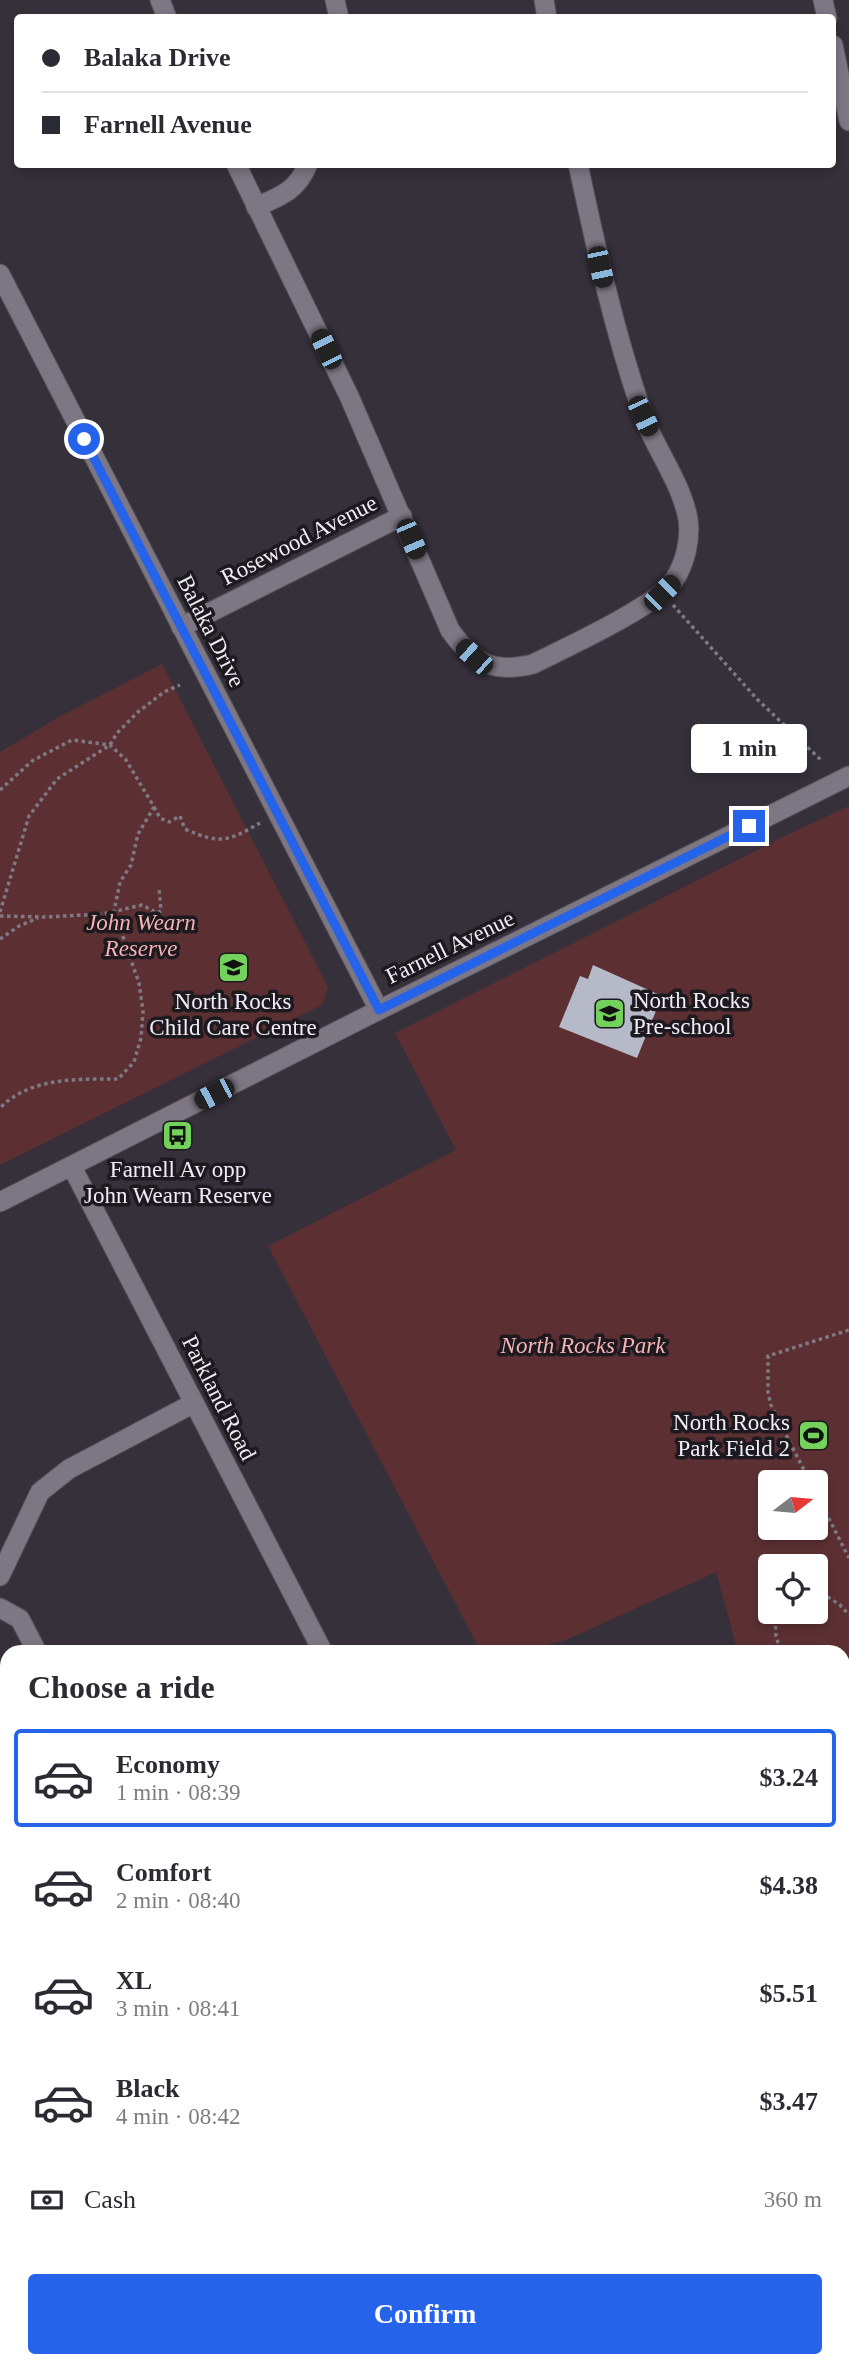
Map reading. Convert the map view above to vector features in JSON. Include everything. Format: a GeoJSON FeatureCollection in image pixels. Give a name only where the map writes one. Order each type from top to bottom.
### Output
{"type":"FeatureCollection","features":[{"type":"Feature","properties":{"kind":"street"},"geometry":{"type":"LineString","coordinates":[[836,59],[849,121]]}},
{"type":"Feature","properties":{"kind":"street"},"geometry":{"type":"LineString","coordinates":[[238,168],[349,396],[450,630],[474,657],[488,665],[517,668],[533,664],[662,593],[673,583],[686,554],[688,520],[676,485],[643,416],[622,353],[579,168]]}},
{"type":"Feature","properties":{"kind":"street"},"geometry":{"type":"LineString","coordinates":[[256,207],[288,192],[299,182],[307,168]]}},
{"type":"Feature","properties":{"kind":"street","name":"Balaka Drive"},"geometry":{"type":"LineString","coordinates":[[0,274],[379,1010]]}},
{"type":"Feature","properties":{"kind":"street","name":"Rosewood Avenue"},"geometry":{"type":"LineString","coordinates":[[181,626],[402,516]]}},
{"type":"Feature","properties":{"kind":"street","name":"Farnell Avenue"},"geometry":{"type":"LineString","coordinates":[[0,1202],[849,776]]}},
{"type":"Feature","properties":{"kind":"street","name":"Parkland Road"},"geometry":{"type":"LineString","coordinates":[[72,1167],[320,1645]]}},
{"type":"Feature","properties":{"kind":"street"},"geometry":{"type":"LineString","coordinates":[[0,1576],[40,1492],[69,1469],[194,1403]]}},
{"type":"Feature","properties":{"kind":"street"},"geometry":{"type":"LineString","coordinates":[[0,1608],[20,1619],[33,1645]]}},
{"type":"Feature","properties":{"kind":"path"},"geometry":{"type":"LineString","coordinates":[[662,593],[757,699],[822,761]]}},
{"type":"Feature","properties":{"kind":"path"},"geometry":{"type":"LineString","coordinates":[[159,888],[161,911],[157,913],[142,905],[103,914],[41,917],[0,914],[29,816],[57,779],[110,745],[117,733],[138,712],[164,692],[180,685]]}},
{"type":"Feature","properties":{"kind":"path"},"geometry":{"type":"LineString","coordinates":[[0,790],[32,761],[72,740],[110,745],[126,761],[160,818],[170,822],[180,816],[185,829],[207,839],[231,839],[260,823]]}},
{"type":"Feature","properties":{"kind":"path"},"geometry":{"type":"LineString","coordinates":[[0,1108],[8,1100],[38,1084],[118,1079],[134,1062],[141,1038],[143,1012],[139,983],[114,911],[120,882],[131,865],[138,834],[154,807]]}},
{"type":"Feature","properties":{"kind":"path"},"geometry":{"type":"LineString","coordinates":[[0,939],[19,926],[41,917]]}},
{"type":"Feature","properties":{"kind":"path"},"geometry":{"type":"LineString","coordinates":[[804,1470],[771,1405],[768,1393],[768,1356],[849,1330]]}},
{"type":"Feature","properties":{"kind":"path"},"geometry":{"type":"LineString","coordinates":[[828,1517],[849,1558]]}},
{"type":"Feature","properties":{"kind":"path"},"geometry":{"type":"LineString","coordinates":[[828,1597],[849,1615]]}},
{"type":"Feature","properties":{"kind":"path"},"geometry":{"type":"LineString","coordinates":[[776,1624],[779,1645]]}},
{"type":"Feature","properties":{"kind":"green space","name":"John Wearn Reserve"},"geometry":{"type":"Polygon","coordinates":[[[162,664],[328,987],[322,1005],[0,1165],[0,752],[59,717],[162,664]]]}},
{"type":"Feature","properties":{"kind":"green space","name":"North Rocks Park"},"geometry":{"type":"Polygon","coordinates":[[[849,806],[849,1645],[736,1645],[716,1572],[566,1640],[546,1645],[477,1645],[268,1246],[456,1150],[395,1033],[849,806]]]}},
{"type":"Feature","properties":{"kind":"building","name":"North Rocks Pre-school"},"geometry":{"type":"Polygon","coordinates":[[[593,965],[662,996],[637,1058],[559,1027],[580,976],[588,979],[593,965]]]}},
{"type":"Feature","properties":{"kind":"place","name":"North Rocks Child Care Centre"},"geometry":{"type":"Point","coordinates":[233,967]}},
{"type":"Feature","properties":{"kind":"place","name":"North Rocks Pre-school"},"geometry":{"type":"Point","coordinates":[610,1013]}},
{"type":"Feature","properties":{"kind":"place","name":"Farnell Av opp John Wearn Reserve"},"geometry":{"type":"Point","coordinates":[178,1135]}},
{"type":"Feature","properties":{"kind":"place","name":"North Rocks Park Field 2"},"geometry":{"type":"Point","coordinates":[813,1435]}},
{"type":"Feature","properties":{"kind":"route"},"geometry":{"type":"LineString","coordinates":[[84,439],[379,1010],[749,826]]}}]}
